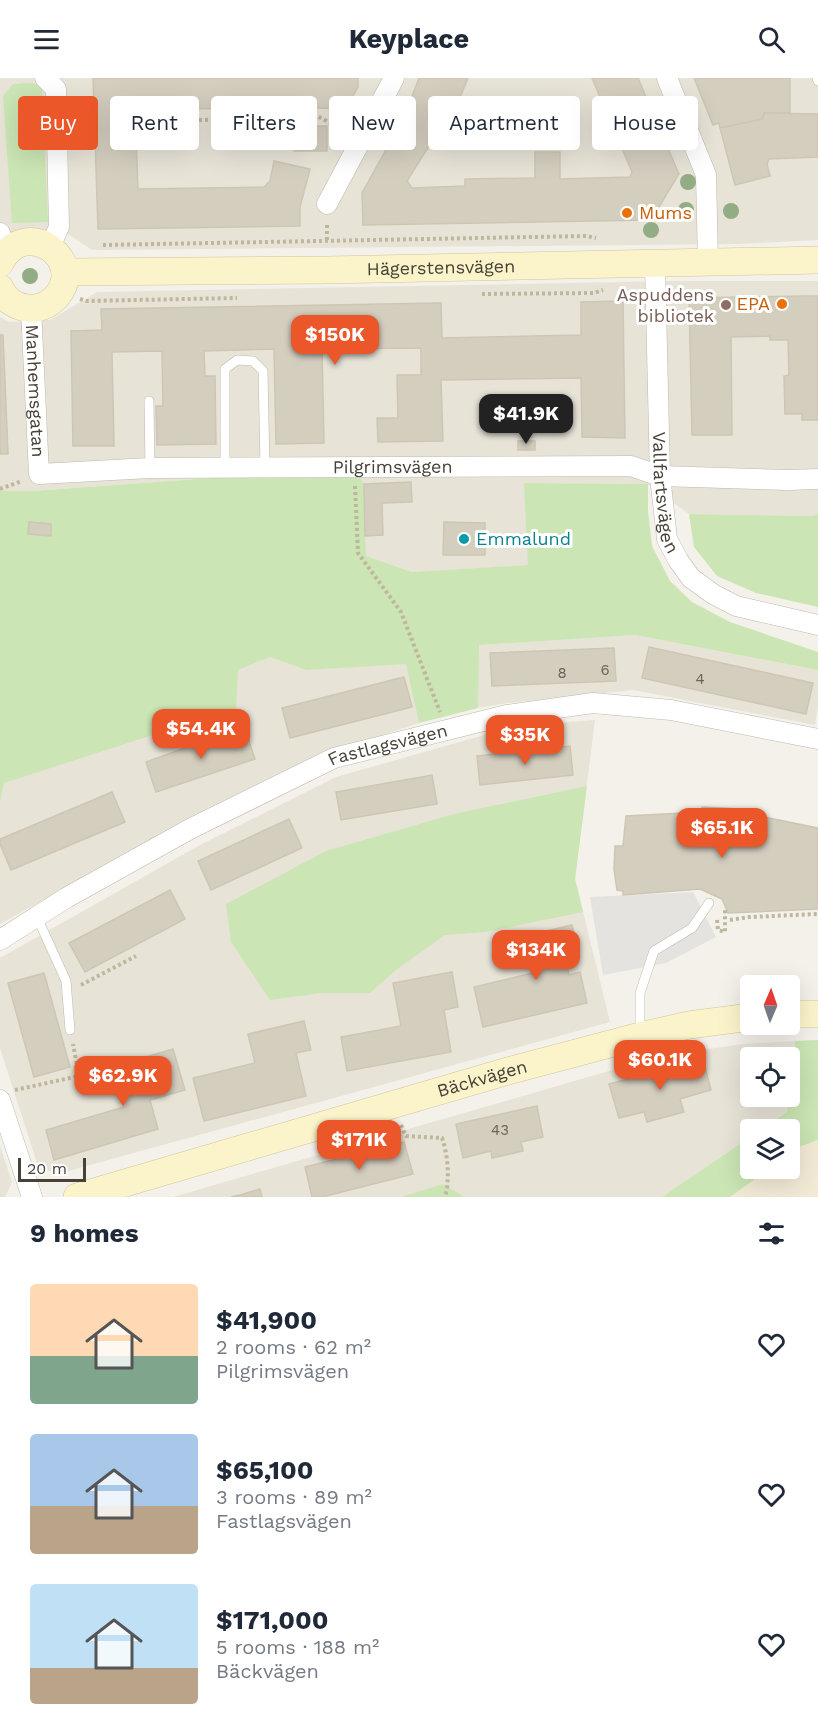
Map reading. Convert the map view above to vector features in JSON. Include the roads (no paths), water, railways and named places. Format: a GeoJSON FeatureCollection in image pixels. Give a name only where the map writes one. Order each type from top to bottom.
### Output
{"type":"FeatureCollection","features":[{"type":"Feature","properties":{"kind":"street"},"geometry":{"type":"LineString","coordinates":[[45,78],[56,89],[58,227],[50,247]]}},
{"type":"Feature","properties":{"kind":"street"},"geometry":{"type":"LineString","coordinates":[[327,204],[394,78]]}},
{"type":"Feature","properties":{"kind":"street"},"geometry":{"type":"LineString","coordinates":[[667,78],[706,175],[708,262]]}},
{"type":"Feature","properties":{"kind":"street"},"geometry":{"type":"LineString","coordinates":[[0,288],[8,300],[19,307],[31,309],[42,307],[52,302],[59,293],[64,283],[65,272],[59,256],[50,247],[40,242],[28,241],[2,249]]}},
{"type":"Feature","properties":{"kind":"street","name":"Hägerstensvägen"},"geometry":{"type":"LineString","coordinates":[[65,272],[328,270],[818,260]]}},
{"type":"Feature","properties":{"kind":"street","name":"Vallfartsvägen"},"geometry":{"type":"LineString","coordinates":[[655,263],[660,476],[667,539],[691,578],[713,594],[736,606],[818,625]]}},
{"type":"Feature","properties":{"kind":"street","name":"Manhemsgatan"},"geometry":{"type":"LineString","coordinates":[[31,309],[39,474]]}},
{"type":"Feature","properties":{"kind":"street","name":"Pilgrimsvägen"},"geometry":{"type":"LineString","coordinates":[[39,474],[150,468],[632,466],[660,476],[788,480],[817,478]]}},
{"type":"Feature","properties":{"kind":"street","name":"Fastlagsvägen"},"geometry":{"type":"LineString","coordinates":[[0,940],[190,829],[334,758],[507,715],[593,703],[671,710],[818,739]]}},
{"type":"Feature","properties":{"kind":"street"},"geometry":{"type":"LineString","coordinates":[[800,1014],[818,1014]]}},
{"type":"Feature","properties":{"kind":"street","name":"Bäckvägen"},"geometry":{"type":"LineString","coordinates":[[77,1197],[640,1036],[740,1018]]}},
{"type":"Feature","properties":{"kind":"street"},"geometry":{"type":"LineString","coordinates":[[6,1095],[32,1197]]}},
{"type":"Feature","properties":{"kind":"lane"},"geometry":{"type":"LineString","coordinates":[[225,467],[225,369],[237,360],[253,361],[263,371],[266,467]]}},
{"type":"Feature","properties":{"kind":"lane"},"geometry":{"type":"LineString","coordinates":[[149,401],[150,468]]}},
{"type":"Feature","properties":{"kind":"lane"},"geometry":{"type":"LineString","coordinates":[[640,1036],[640,993],[654,951],[692,928],[709,903]]}},
{"type":"Feature","properties":{"kind":"lane"},"geometry":{"type":"LineString","coordinates":[[37,917],[66,981],[70,1030]]}},
{"type":"Feature","properties":{"kind":"place","name":"Mums"},"geometry":{"type":"Point","coordinates":[627,213]}},
{"type":"Feature","properties":{"kind":"place","name":"EPA"},"geometry":{"type":"Point","coordinates":[782,304]}},
{"type":"Feature","properties":{"kind":"place","name":"Aspuddens bibliotek"},"geometry":{"type":"Point","coordinates":[726,305]}},
{"type":"Feature","properties":{"kind":"place","name":"Emmalund"},"geometry":{"type":"Point","coordinates":[464,539]}}]}
